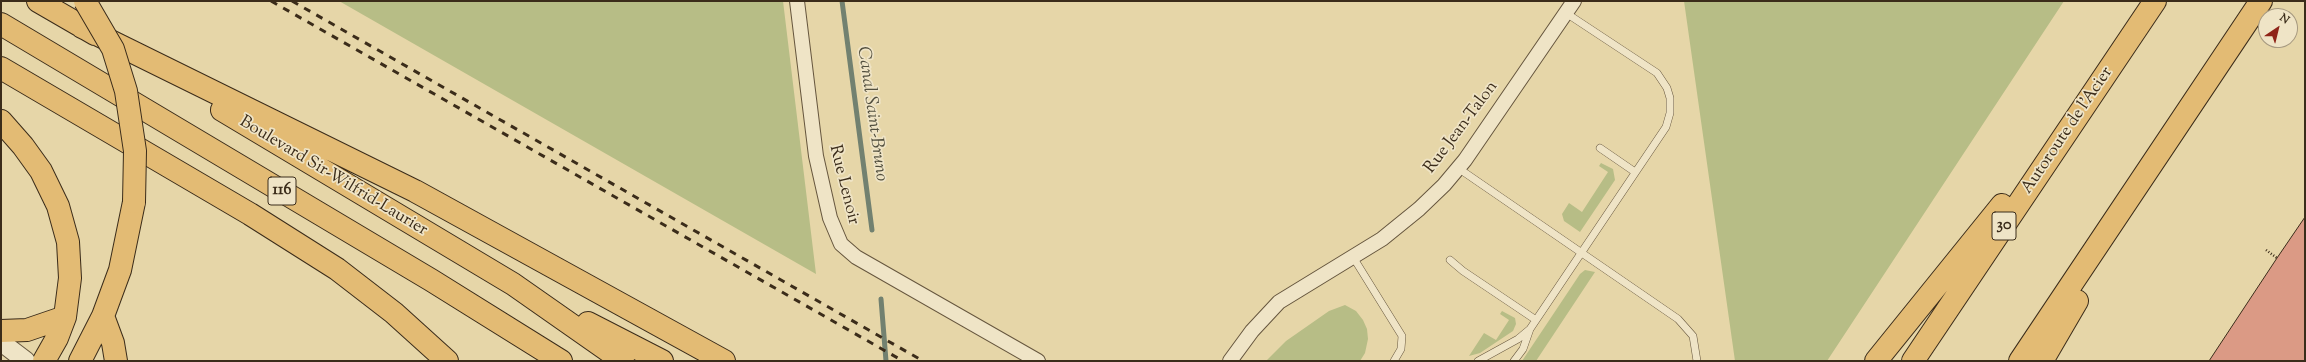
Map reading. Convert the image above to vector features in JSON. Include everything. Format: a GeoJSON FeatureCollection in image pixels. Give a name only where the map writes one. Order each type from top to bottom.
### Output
{"type":"FeatureCollection","features":[{"type":"Feature","properties":{"kind":"highway","name":"Boulevard Sir-Wilfrid-Laurier"},"geometry":{"type":"LineString","coordinates":[[38,1],[513,284],[623,361]]}},
{"type":"Feature","properties":{"kind":"highway"},"geometry":{"type":"LineString","coordinates":[[80,361],[103,316],[120,270],[134,202],[135,151],[126,91],[113,49],[85,1]]}},
{"type":"Feature","properties":{"kind":"highway","name":"Autoroute de l'Acier"},"geometry":{"type":"LineString","coordinates":[[1913,361],[2155,1]]}},
{"type":"Feature","properties":{"kind":"highway"},"geometry":{"type":"LineString","coordinates":[[2020,361],[2261,1]]}},
{"type":"Feature","properties":{"kind":"highway","name":"116"},"geometry":{"type":"LineString","coordinates":[[1,24],[438,284],[560,361]]}},
{"type":"Feature","properties":{"kind":"highway"},"geometry":{"type":"LineString","coordinates":[[82,27],[415,191],[724,361]]}},
{"type":"Feature","properties":{"kind":"highway"},"geometry":{"type":"LineString","coordinates":[[1,68],[250,214],[337,269],[394,313],[447,361]]}},
{"type":"Feature","properties":{"kind":"highway"},"geometry":{"type":"LineString","coordinates":[[1876,361],[2095,91]]}},
{"type":"Feature","properties":{"kind":"highway"},"geometry":{"type":"LineString","coordinates":[[2042,361],[2191,106]]}},
{"type":"Feature","properties":{"kind":"highway"},"geometry":{"type":"LineString","coordinates":[[1,121],[23,146],[41,171],[53,194],[63,219],[68,242],[70,266],[65,317],[57,338],[44,361]]}},
{"type":"Feature","properties":{"kind":"highway"},"geometry":{"type":"LineString","coordinates":[[513,284],[662,361]]}},
{"type":"Feature","properties":{"kind":"highway"},"geometry":{"type":"LineString","coordinates":[[103,316],[113,343],[116,361]]}},
{"type":"Feature","properties":{"kind":"highway"},"geometry":{"type":"LineString","coordinates":[[1,331],[27,330],[65,317]]}},
{"type":"Feature","properties":{"kind":"street","name":"Rue Lenoir"},"geometry":{"type":"LineString","coordinates":[[797,1],[816,156],[830,218],[841,244],[856,257],[1038,361]]}},
{"type":"Feature","properties":{"kind":"street","name":"Rue Jean-Talon"},"geometry":{"type":"LineString","coordinates":[[1230,361],[1252,331],[1279,302],[1382,240],[1419,209],[1458,168],[1570,7]]}},
{"type":"Feature","properties":{"kind":"street"},"geometry":{"type":"LineString","coordinates":[[1,342],[26,361]]}},
{"type":"Feature","properties":{"kind":"lane"},"geometry":{"type":"LineString","coordinates":[[1514,361],[1523,349],[1530,329],[1668,121],[1670,105],[1667,88],[1657,72],[1570,7]]}},
{"type":"Feature","properties":{"kind":"lane"},"geometry":{"type":"LineString","coordinates":[[1600,148],[1635,172]]}},
{"type":"Feature","properties":{"kind":"lane"},"geometry":{"type":"LineString","coordinates":[[1458,168],[1582,251],[1686,325],[1693,336],[1697,361]]}},
{"type":"Feature","properties":{"kind":"lane"},"geometry":{"type":"LineString","coordinates":[[1353,257],[1402,336],[1401,350],[1394,361]]}},
{"type":"Feature","properties":{"kind":"lane"},"geometry":{"type":"LineString","coordinates":[[1450,260],[1471,277],[1536,320]]}},
{"type":"Feature","properties":{"kind":"lane"},"geometry":{"type":"LineString","coordinates":[[1478,361],[1518,339],[1530,329]]}},
{"type":"Feature","properties":{"kind":"path"},"geometry":{"type":"LineString","coordinates":[[2266,250],[2277,258]]}},
{"type":"Feature","properties":{"kind":"green space"},"geometry":{"type":"Polygon","coordinates":[[[339,1],[783,1],[816,274],[339,1]]]}},
{"type":"Feature","properties":{"kind":"green space"},"geometry":{"type":"Polygon","coordinates":[[[1684,1],[2064,1],[1827,361],[1735,361],[1684,1]]]}},
{"type":"Feature","properties":{"kind":"green space"},"geometry":{"type":"Polygon","coordinates":[[[1601,163],[1613,169],[1615,180],[1580,232],[1564,221],[1562,214],[1569,203],[1582,212],[1608,172],[1599,166],[1601,163]]]}},
{"type":"Feature","properties":{"kind":"green space"},"geometry":{"type":"Polygon","coordinates":[[[1585,270],[1595,272],[1536,361],[1522,361],[1580,274],[1585,270]]]}},
{"type":"Feature","properties":{"kind":"green space"},"geometry":{"type":"Polygon","coordinates":[[[1345,305],[1356,311],[1363,320],[1367,329],[1368,339],[1365,353],[1360,361],[1266,361],[1286,341],[1329,311],[1345,305]]]}},
{"type":"Feature","properties":{"kind":"green space"},"geometry":{"type":"Polygon","coordinates":[[[1502,311],[1515,318],[1516,324],[1513,331],[1480,353],[1469,356],[1484,333],[1496,340],[1509,320],[1500,314],[1502,311]]]}},
{"type":"Feature","properties":{"kind":"building"},"geometry":{"type":"Polygon","coordinates":[[[2305,217],[2305,361],[2209,361],[2277,258],[2305,217]]]}},
{"type":"Feature","properties":{"kind":"waterway","name":"Canal Saint-Bruno"},"geometry":{"type":"LineString","coordinates":[[842,1],[872,230]]}},
{"type":"Feature","properties":{"kind":"waterway","name":"Canal Saint-Bruno"},"geometry":{"type":"LineString","coordinates":[[881,299],[886,361]]}},
{"type":"Feature","properties":{"kind":"railway"},"geometry":{"type":"LineString","coordinates":[[271,1],[903,361]]}},
{"type":"Feature","properties":{"kind":"railway"},"geometry":{"type":"LineString","coordinates":[[292,1],[923,361]]}}]}
